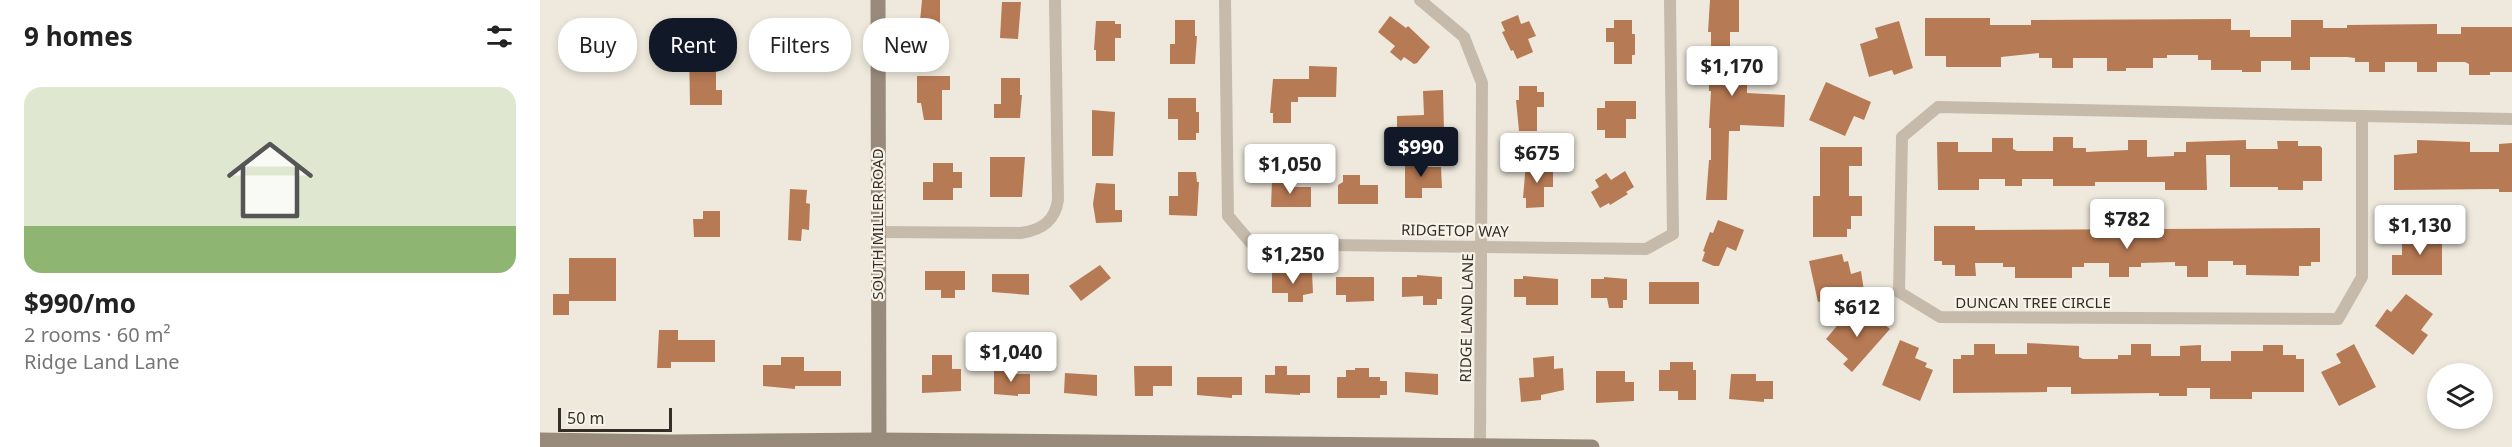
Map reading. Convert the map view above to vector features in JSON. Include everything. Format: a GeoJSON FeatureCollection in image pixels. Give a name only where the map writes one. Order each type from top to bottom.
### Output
{"type":"FeatureCollection","features":[{"type":"Feature","properties":{"kind":"street","name":"SOUTH MILLER ROAD"},"geometry":{"type":"LineString","coordinates":[[878,0],[879,443]]}},
{"type":"Feature","properties":{"kind":"street"},"geometry":{"type":"LineString","coordinates":[[878,232],[1021,234],[1042,227],[1052,218],[1058,200],[1054,0]]}},
{"type":"Feature","properties":{"kind":"street","name":"RIDGETOP WAY"},"geometry":{"type":"LineString","coordinates":[[1225,0],[1228,216],[1252,244],[1646,249],[1673,234],[1670,0]]}},
{"type":"Feature","properties":{"kind":"street","name":"RIDGE LAND LANE"},"geometry":{"type":"LineString","coordinates":[[1420,0],[1464,38],[1482,83],[1480,444]]}},
{"type":"Feature","properties":{"kind":"street","name":"DUNCAN TREE CIRCLE"},"geometry":{"type":"LineString","coordinates":[[2362,116],[2362,277],[2338,319],[1940,317],[1899,292],[1902,137],[1938,107],[2512,119]]}},
{"type":"Feature","properties":{"kind":"street"},"geometry":{"type":"LineString","coordinates":[[540,440],[671,444],[1480,444],[1592,447]]}},
{"type":"Feature","properties":{"kind":"building"},"geometry":{"type":"Polygon","coordinates":[[[922,0],[940,0],[940,18],[920,18],[922,0]]]}},
{"type":"Feature","properties":{"kind":"building"},"geometry":{"type":"Polygon","coordinates":[[[1710,0],[1739,0],[1739,32],[1730,32],[1730,62],[1747,64],[1747,93],[1785,95],[1784,127],[1740,125],[1740,131],[1729,131],[1727,200],[1706,200],[1709,160],[1711,160],[1709,73],[1711,73],[1711,32],[1708,32],[1710,0]]]}},
{"type":"Feature","properties":{"kind":"building"},"geometry":{"type":"Polygon","coordinates":[[[1002,2],[1021,2],[1018,39],[1000,38],[1002,2]]]}},
{"type":"Feature","properties":{"kind":"building"},"geometry":{"type":"Polygon","coordinates":[[[1518,15],[1521,24],[1529,21],[1536,36],[1528,39],[1533,52],[1517,59],[1502,32],[1505,31],[1501,22],[1518,15]]]}},
{"type":"Feature","properties":{"kind":"building"},"geometry":{"type":"Polygon","coordinates":[[[1390,16],[1406,28],[1408,26],[1430,47],[1417,63],[1414,64],[1404,57],[1401,61],[1390,52],[1395,46],[1378,32],[1390,16]]]}},
{"type":"Feature","properties":{"kind":"building"},"geometry":{"type":"Polygon","coordinates":[[[1925,18],[1990,18],[1990,25],[2031,25],[2031,20],[2231,19],[2231,30],[2250,30],[2250,37],[2291,37],[2291,20],[2323,20],[2323,28],[2347,28],[2347,25],[2437,24],[2437,34],[2461,34],[2461,27],[2512,27],[2512,72],[2469,75],[2469,64],[2465,62],[2437,62],[2437,72],[2417,72],[2417,62],[2385,62],[2385,72],[2369,72],[2369,62],[2355,62],[2355,58],[2310,57],[2310,70],[2291,70],[2291,61],[2261,61],[2261,72],[2242,72],[2242,70],[2211,70],[2211,60],[2198,60],[2198,55],[2167,55],[2167,58],[2153,58],[2153,68],[2107,71],[2107,58],[2073,58],[2073,68],[2052,68],[2052,58],[2039,58],[2039,53],[2001,57],[2001,67],[1946,67],[1946,56],[1925,56],[1925,18]]]}},
{"type":"Feature","properties":{"kind":"building"},"geometry":{"type":"Polygon","coordinates":[[[1175,20],[1195,20],[1195,36],[1197,36],[1195,64],[1170,64],[1170,44],[1175,44],[1175,20]]]}},
{"type":"Feature","properties":{"kind":"building"},"geometry":{"type":"Polygon","coordinates":[[[1614,20],[1632,20],[1635,55],[1632,55],[1632,64],[1614,64],[1614,42],[1606,42],[1606,28],[1614,28],[1614,20]]]}},
{"type":"Feature","properties":{"kind":"building"},"geometry":{"type":"Polygon","coordinates":[[[1096,21],[1115,21],[1115,24],[1121,24],[1121,38],[1115,38],[1115,61],[1096,61],[1096,50],[1094,50],[1096,21]]]}},
{"type":"Feature","properties":{"kind":"building"},"geometry":{"type":"Polygon","coordinates":[[[1899,21],[1913,68],[1894,75],[1892,70],[1869,77],[1860,44],[1878,38],[1875,28],[1899,21]]]}},
{"type":"Feature","properties":{"kind":"building"},"geometry":{"type":"Polygon","coordinates":[[[1309,66],[1337,67],[1336,97],[1298,97],[1298,102],[1291,102],[1291,123],[1273,123],[1273,113],[1270,113],[1273,79],[1309,79],[1309,66]]]}},
{"type":"Feature","properties":{"kind":"building"},"geometry":{"type":"Polygon","coordinates":[[[689,72],[716,72],[716,90],[722,90],[722,105],[690,105],[689,72]]]}},
{"type":"Feature","properties":{"kind":"building"},"geometry":{"type":"Polygon","coordinates":[[[917,76],[950,76],[950,90],[942,90],[942,120],[924,120],[921,103],[917,103],[917,76]]]}},
{"type":"Feature","properties":{"kind":"building"},"geometry":{"type":"Polygon","coordinates":[[[1001,78],[1020,78],[1020,95],[1022,95],[1020,118],[994,118],[994,104],[1001,104],[1001,78]]]}},
{"type":"Feature","properties":{"kind":"building"},"geometry":{"type":"Polygon","coordinates":[[[1826,82],[1871,102],[1864,120],[1854,116],[1845,136],[1809,120],[1826,82]]]}},
{"type":"Feature","properties":{"kind":"building"},"geometry":{"type":"Polygon","coordinates":[[[1519,86],[1537,86],[1537,92],[1544,92],[1544,107],[1537,107],[1537,131],[1519,131],[1516,100],[1519,100],[1519,86]]]}},
{"type":"Feature","properties":{"kind":"building"},"geometry":{"type":"Polygon","coordinates":[[[1443,90],[1444,131],[1425,131],[1422,127],[1397,127],[1397,116],[1424,115],[1423,91],[1443,90]]]}},
{"type":"Feature","properties":{"kind":"building"},"geometry":{"type":"Polygon","coordinates":[[[1168,98],[1196,98],[1199,133],[1196,133],[1196,140],[1178,140],[1178,119],[1168,119],[1168,98]]]}},
{"type":"Feature","properties":{"kind":"building"},"geometry":{"type":"Polygon","coordinates":[[[1605,101],[1636,101],[1636,119],[1626,119],[1626,138],[1605,138],[1605,130],[1597,130],[1597,108],[1605,108],[1605,101]]]}},
{"type":"Feature","properties":{"kind":"building"},"geometry":{"type":"Polygon","coordinates":[[[1092,110],[1115,112],[1113,156],[1092,156],[1092,110]]]}},
{"type":"Feature","properties":{"kind":"building"},"geometry":{"type":"Polygon","coordinates":[[[2053,137],[2073,137],[2073,148],[2086,148],[2086,152],[2128,150],[2128,140],[2147,140],[2147,157],[2174,156],[2174,152],[2186,152],[2186,142],[2246,140],[2246,149],[2278,149],[2277,141],[2298,141],[2298,146],[2320,146],[2322,148],[2322,181],[2303,181],[2303,190],[2278,190],[2278,187],[2230,187],[2230,155],[2206,155],[2207,190],[2165,190],[2165,182],[2095,182],[2095,186],[2053,186],[2053,179],[2022,179],[2022,186],[2005,186],[2005,179],[1979,179],[1979,190],[1938,190],[1937,142],[1958,142],[1958,152],[1992,152],[1992,138],[2013,138],[2013,149],[2017,151],[2053,151],[2053,137]]]}},
{"type":"Feature","properties":{"kind":"building"},"geometry":{"type":"Polygon","coordinates":[[[2417,140],[2470,142],[2470,152],[2499,152],[2499,144],[2512,143],[2512,192],[2499,192],[2499,189],[2394,190],[2394,155],[2417,153],[2417,140]]]}},
{"type":"Feature","properties":{"kind":"building"},"geometry":{"type":"Polygon","coordinates":[[[1820,147],[1862,147],[1862,166],[1849,166],[1849,196],[1862,196],[1862,216],[1851,216],[1851,229],[1847,229],[1847,237],[1813,237],[1813,196],[1820,196],[1820,147]]]}},
{"type":"Feature","properties":{"kind":"building"},"geometry":{"type":"Polygon","coordinates":[[[990,157],[1025,157],[1022,197],[990,197],[990,157]]]}},
{"type":"Feature","properties":{"kind":"building"},"geometry":{"type":"Polygon","coordinates":[[[1405,160],[1423,160],[1423,167],[1441,167],[1442,188],[1422,188],[1422,198],[1405,198],[1405,160]]]}},
{"type":"Feature","properties":{"kind":"building"},"geometry":{"type":"Polygon","coordinates":[[[933,163],[953,163],[953,172],[962,172],[962,188],[953,188],[953,200],[923,200],[923,182],[933,182],[933,163]]]}},
{"type":"Feature","properties":{"kind":"building"},"geometry":{"type":"Polygon","coordinates":[[[1526,163],[1544,163],[1544,170],[1553,170],[1553,187],[1544,187],[1544,207],[1526,208],[1526,198],[1523,198],[1526,163]]]}},
{"type":"Feature","properties":{"kind":"building"},"geometry":{"type":"Polygon","coordinates":[[[1625,171],[1634,187],[1626,192],[1628,194],[1600,208],[1591,192],[1599,187],[1595,180],[1606,173],[1611,180],[1625,171]]]}},
{"type":"Feature","properties":{"kind":"building"},"geometry":{"type":"Polygon","coordinates":[[[1178,172],[1196,172],[1197,182],[1199,182],[1197,216],[1169,215],[1169,196],[1178,196],[1178,172]]]}},
{"type":"Feature","properties":{"kind":"building"},"geometry":{"type":"Polygon","coordinates":[[[1343,175],[1360,175],[1360,185],[1378,185],[1378,204],[1338,204],[1338,185],[1343,182],[1343,175]]]}},
{"type":"Feature","properties":{"kind":"building"},"geometry":{"type":"Polygon","coordinates":[[[1272,180],[1295,180],[1295,187],[1311,187],[1311,207],[1271,207],[1272,180]]]}},
{"type":"Feature","properties":{"kind":"building"},"geometry":{"type":"Polygon","coordinates":[[[1096,183],[1115,184],[1115,210],[1122,210],[1122,222],[1096,223],[1093,204],[1096,183]]]}},
{"type":"Feature","properties":{"kind":"building"},"geometry":{"type":"Polygon","coordinates":[[[790,189],[807,190],[806,203],[810,204],[809,230],[802,229],[801,241],[788,240],[790,189]]]}},
{"type":"Feature","properties":{"kind":"building"},"geometry":{"type":"Polygon","coordinates":[[[703,211],[720,211],[720,237],[694,237],[693,219],[703,219],[703,211]]]}},
{"type":"Feature","properties":{"kind":"building"},"geometry":{"type":"Polygon","coordinates":[[[1718,220],[1744,230],[1736,251],[1727,247],[1719,266],[1714,266],[1702,261],[1710,232],[1713,233],[1718,220]]]}},
{"type":"Feature","properties":{"kind":"building"},"geometry":{"type":"Polygon","coordinates":[[[1934,226],[1975,226],[1975,230],[2320,228],[2320,262],[2311,262],[2311,266],[2299,266],[2299,276],[2246,275],[2246,265],[2233,265],[2233,261],[2208,261],[2208,277],[2187,277],[2187,266],[2175,266],[2175,262],[2141,263],[2141,267],[2129,267],[2129,277],[2109,277],[2109,263],[2084,263],[2084,267],[2072,267],[2072,278],[2015,278],[2015,267],[2003,267],[2003,263],[1975,263],[1976,276],[1955,276],[1955,265],[1942,265],[1942,261],[1934,261],[1934,226]]]}},
{"type":"Feature","properties":{"kind":"building"},"geometry":{"type":"Polygon","coordinates":[[[2406,233],[2442,233],[2442,275],[2392,275],[2392,255],[2402,255],[2402,242],[2406,242],[2406,233]]]}},
{"type":"Feature","properties":{"kind":"building"},"geometry":{"type":"Polygon","coordinates":[[[1842,254],[1844,262],[1848,261],[1851,274],[1861,271],[1864,291],[1818,302],[1809,261],[1842,254]]]}},
{"type":"Feature","properties":{"kind":"building"},"geometry":{"type":"Polygon","coordinates":[[[569,258],[616,258],[616,301],[569,301],[569,315],[553,315],[553,294],[569,294],[569,258]]]}},
{"type":"Feature","properties":{"kind":"building"},"geometry":{"type":"Polygon","coordinates":[[[1100,265],[1111,278],[1081,301],[1069,286],[1100,265]]]}},
{"type":"Feature","properties":{"kind":"building"},"geometry":{"type":"Polygon","coordinates":[[[925,271],[965,271],[965,290],[955,290],[955,298],[941,298],[941,290],[925,290],[925,271]]]}},
{"type":"Feature","properties":{"kind":"building"},"geometry":{"type":"Polygon","coordinates":[[[1283,271],[1312,273],[1313,293],[1303,295],[1303,302],[1288,302],[1288,293],[1272,293],[1272,273],[1283,273],[1283,271]]]}},
{"type":"Feature","properties":{"kind":"building"},"geometry":{"type":"Polygon","coordinates":[[[992,274],[1029,274],[1029,295],[992,292],[992,274]]]}},
{"type":"Feature","properties":{"kind":"building"},"geometry":{"type":"Polygon","coordinates":[[[1417,275],[1442,277],[1442,299],[1437,299],[1437,305],[1423,305],[1423,296],[1402,297],[1402,277],[1417,277],[1417,275]]]}},
{"type":"Feature","properties":{"kind":"building"},"geometry":{"type":"Polygon","coordinates":[[[1523,276],[1558,279],[1558,305],[1526,305],[1526,297],[1514,297],[1514,279],[1523,279],[1523,276]]]}},
{"type":"Feature","properties":{"kind":"building"},"geometry":{"type":"Polygon","coordinates":[[[1336,277],[1374,277],[1374,301],[1346,302],[1346,295],[1336,295],[1336,277]]]}},
{"type":"Feature","properties":{"kind":"building"},"geometry":{"type":"Polygon","coordinates":[[[1604,277],[1627,279],[1627,300],[1623,300],[1623,308],[1609,308],[1607,298],[1591,298],[1591,279],[1604,279],[1604,277]]]}},
{"type":"Feature","properties":{"kind":"building"},"geometry":{"type":"Polygon","coordinates":[[[1649,282],[1699,282],[1699,304],[1649,304],[1649,282]]]}},
{"type":"Feature","properties":{"kind":"building"},"geometry":{"type":"Polygon","coordinates":[[[2406,294],[2433,314],[2421,330],[2428,335],[2413,355],[2375,326],[2387,309],[2391,312],[2406,294]]]}},
{"type":"Feature","properties":{"kind":"building"},"geometry":{"type":"Polygon","coordinates":[[[1851,309],[1868,323],[1874,316],[1890,329],[1852,372],[1843,364],[1848,359],[1826,339],[1851,309]]]}},
{"type":"Feature","properties":{"kind":"building"},"geometry":{"type":"Polygon","coordinates":[[[659,330],[678,330],[678,340],[715,340],[715,362],[671,362],[671,368],[657,368],[659,330]]]}},
{"type":"Feature","properties":{"kind":"building"},"geometry":{"type":"Polygon","coordinates":[[[1900,340],[1919,348],[1915,358],[1927,363],[1925,367],[1933,370],[1920,401],[1882,385],[1900,340]]]}},
{"type":"Feature","properties":{"kind":"building"},"geometry":{"type":"Polygon","coordinates":[[[2027,343],[2079,346],[2079,357],[2083,359],[2118,359],[2118,355],[2131,355],[2131,344],[2151,344],[2151,356],[2180,356],[2180,346],[2201,345],[2201,361],[2231,361],[2231,351],[2263,351],[2263,345],[2283,345],[2283,355],[2296,355],[2296,359],[2304,359],[2304,392],[2252,392],[2252,399],[2210,399],[2210,388],[2187,388],[2187,396],[2159,396],[2159,393],[2071,394],[2071,387],[2047,387],[2047,392],[1953,393],[1953,359],[1961,359],[1961,355],[1974,355],[1974,344],[1995,344],[1995,354],[2027,354],[2027,343]]]}},
{"type":"Feature","properties":{"kind":"building"},"geometry":{"type":"Polygon","coordinates":[[[2354,344],[2376,387],[2339,406],[2321,372],[2341,363],[2336,354],[2354,344]]]}},
{"type":"Feature","properties":{"kind":"building"},"geometry":{"type":"Polygon","coordinates":[[[932,355],[952,355],[952,369],[961,369],[961,391],[922,393],[922,375],[932,375],[932,355]]]}},
{"type":"Feature","properties":{"kind":"building"},"geometry":{"type":"Polygon","coordinates":[[[1554,356],[1554,369],[1563,368],[1564,390],[1541,395],[1541,400],[1521,402],[1519,378],[1534,377],[1533,358],[1554,356]]]}},
{"type":"Feature","properties":{"kind":"building"},"geometry":{"type":"Polygon","coordinates":[[[781,357],[804,357],[804,371],[841,371],[841,386],[795,386],[795,389],[763,386],[763,365],[781,365],[781,357]]]}},
{"type":"Feature","properties":{"kind":"building"},"geometry":{"type":"Polygon","coordinates":[[[1670,362],[1693,362],[1693,370],[1696,370],[1696,400],[1678,400],[1678,391],[1659,391],[1659,370],[1670,370],[1670,362]]]}},
{"type":"Feature","properties":{"kind":"building"},"geometry":{"type":"Polygon","coordinates":[[[1134,366],[1172,366],[1172,386],[1153,386],[1153,396],[1135,396],[1134,366]]]}},
{"type":"Feature","properties":{"kind":"building"},"geometry":{"type":"Polygon","coordinates":[[[1275,366],[1287,366],[1287,375],[1310,375],[1310,393],[1300,393],[1300,395],[1265,393],[1265,375],[1275,375],[1275,366]]]}},
{"type":"Feature","properties":{"kind":"building"},"geometry":{"type":"Polygon","coordinates":[[[1355,368],[1369,368],[1369,377],[1380,377],[1380,381],[1387,381],[1387,395],[1380,395],[1380,398],[1337,398],[1337,377],[1346,377],[1346,370],[1355,370],[1355,368]]]}},
{"type":"Feature","properties":{"kind":"building"},"geometry":{"type":"Polygon","coordinates":[[[994,369],[1010,369],[1010,374],[1030,374],[1030,394],[1018,394],[1018,396],[994,394],[994,369]]]}},
{"type":"Feature","properties":{"kind":"building"},"geometry":{"type":"Polygon","coordinates":[[[1596,371],[1625,371],[1625,382],[1634,382],[1634,401],[1596,403],[1596,371]]]}},
{"type":"Feature","properties":{"kind":"building"},"geometry":{"type":"Polygon","coordinates":[[[1405,372],[1438,374],[1438,395],[1405,392],[1405,372]]]}},
{"type":"Feature","properties":{"kind":"building"},"geometry":{"type":"Polygon","coordinates":[[[1065,373],[1097,375],[1097,396],[1064,393],[1065,373]]]}},
{"type":"Feature","properties":{"kind":"building"},"geometry":{"type":"Polygon","coordinates":[[[1731,374],[1756,374],[1756,381],[1773,381],[1773,399],[1764,399],[1764,402],[1729,399],[1731,374]]]}},
{"type":"Feature","properties":{"kind":"building"},"geometry":{"type":"Polygon","coordinates":[[[1197,377],[1242,377],[1242,395],[1232,395],[1232,398],[1197,395],[1197,377]]]}}]}
